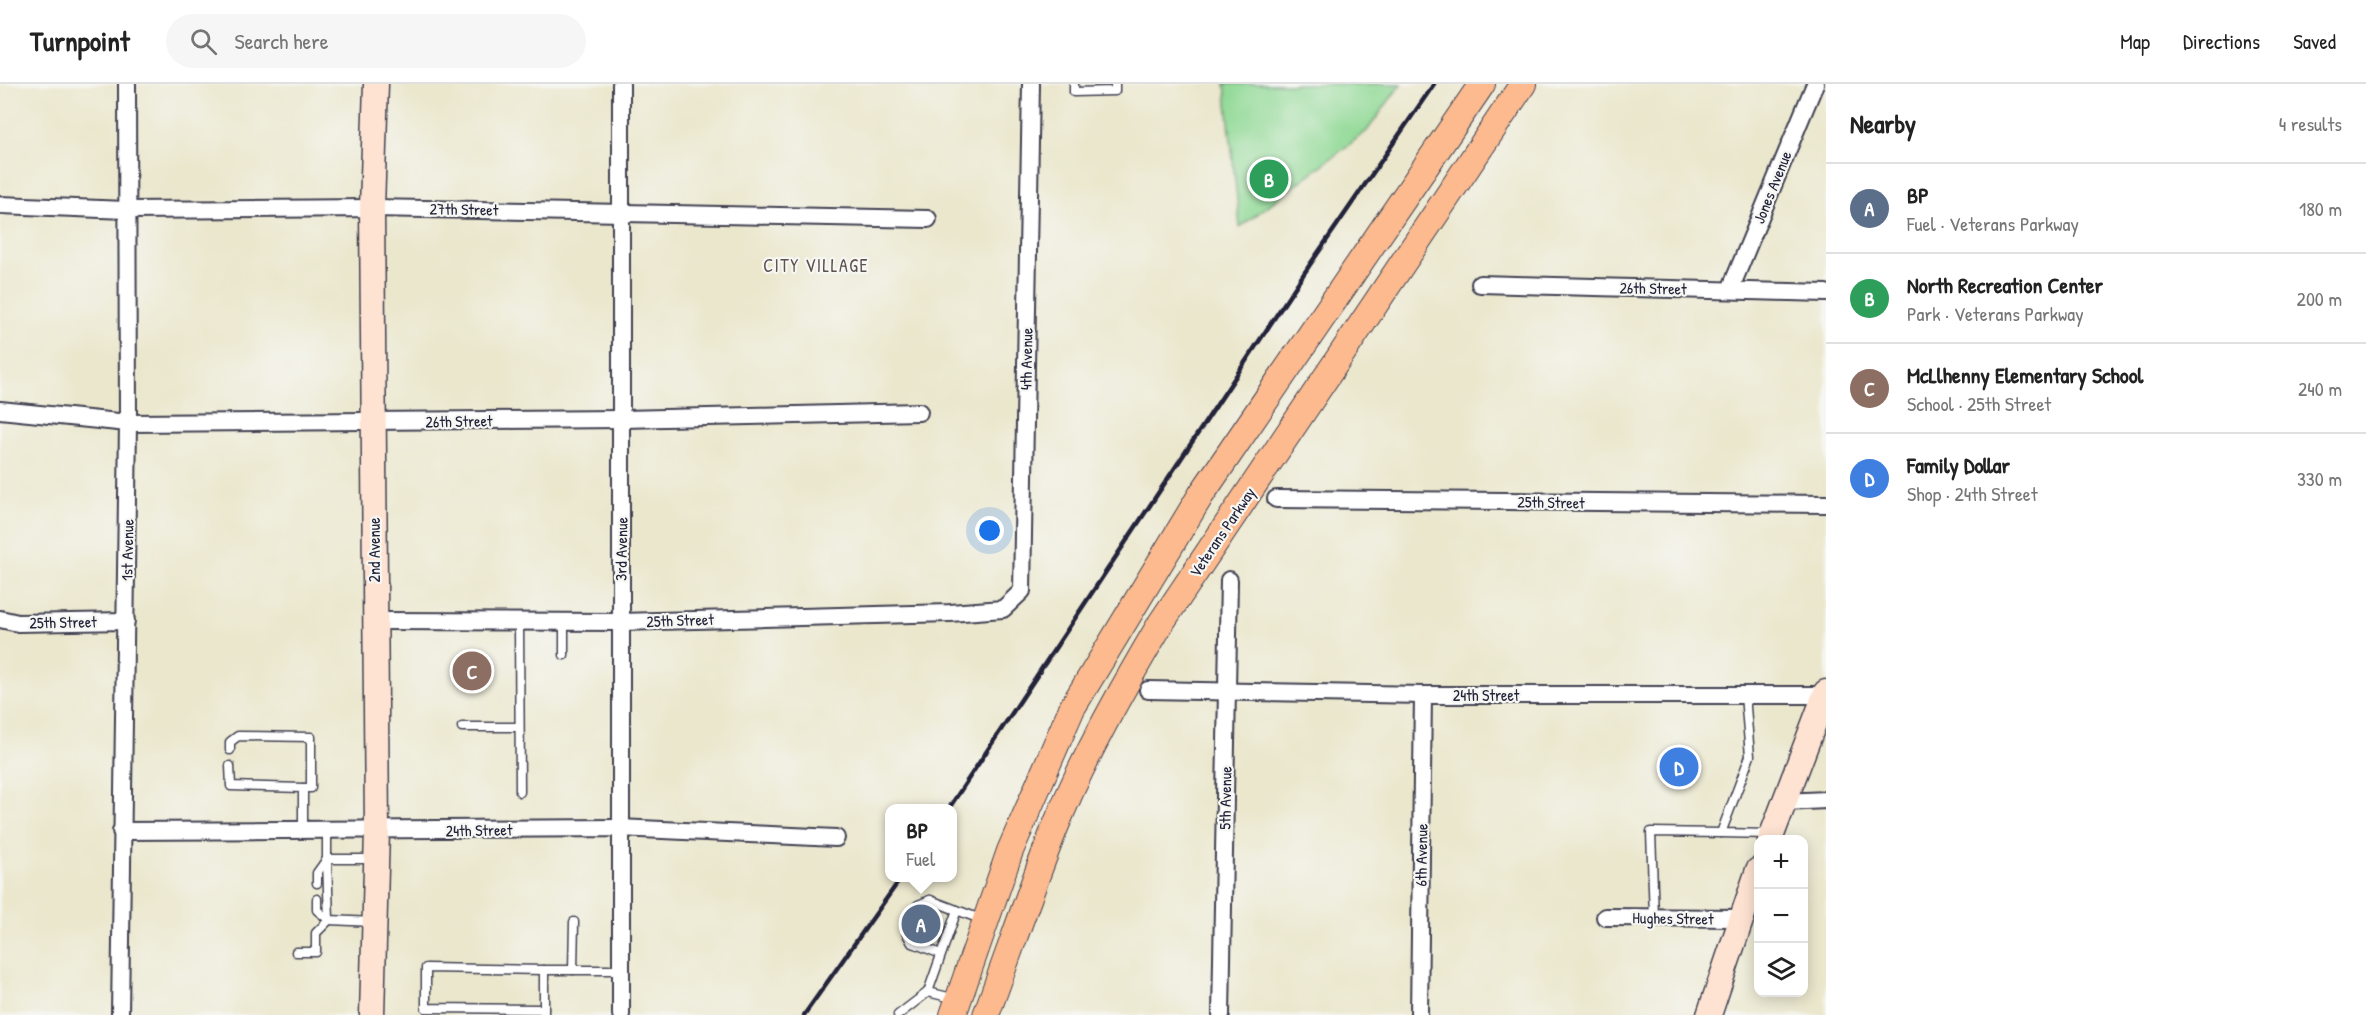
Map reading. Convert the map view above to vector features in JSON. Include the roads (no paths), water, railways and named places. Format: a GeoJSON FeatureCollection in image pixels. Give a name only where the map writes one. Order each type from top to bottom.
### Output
{"type":"FeatureCollection","features":[{"type":"Feature","properties":{"kind":"main road","name":"2nd Avenue"},"geometry":{"type":"LineString","coordinates":[[372,1015],[377,831],[372,208],[376,84]]}},
{"type":"Feature","properties":{"kind":"main road"},"geometry":{"type":"LineString","coordinates":[[956,1008],[1010,851],[1072,708],[1149,578],[1208,486],[1482,84]]}},
{"type":"Feature","properties":{"kind":"main road","name":"Veterans Parkway"},"geometry":{"type":"LineString","coordinates":[[986,1015],[1055,828],[1096,739],[1135,667],[1161,623],[1523,84]]}},
{"type":"Feature","properties":{"kind":"main road"},"geometry":{"type":"LineString","coordinates":[[1772,835],[1821,721],[1825,694]]}},
{"type":"Feature","properties":{"kind":"main road"},"geometry":{"type":"LineString","coordinates":[[1709,1015],[1754,881]]}},
{"type":"Feature","properties":{"kind":"street","name":"1st Avenue"},"geometry":{"type":"LineString","coordinates":[[120,1015],[128,423],[127,84]]}},
{"type":"Feature","properties":{"kind":"street","name":"3rd Avenue"},"geometry":{"type":"LineString","coordinates":[[621,84],[623,419],[619,828],[621,1015]]}},
{"type":"Feature","properties":{"kind":"street","name":"4th Avenue"},"geometry":{"type":"LineString","coordinates":[[986,610],[1003,609],[1022,591],[1031,84]]}},
{"type":"Feature","properties":{"kind":"street","name":"Jones Avenue"},"geometry":{"type":"LineString","coordinates":[[1730,290],[1815,84]]}},
{"type":"Feature","properties":{"kind":"street","name":"27th Street"},"geometry":{"type":"LineString","coordinates":[[0,205],[126,210],[372,208],[928,219]]}},
{"type":"Feature","properties":{"kind":"street","name":"26th Street"},"geometry":{"type":"LineString","coordinates":[[1480,284],[1826,293]]}},
{"type":"Feature","properties":{"kind":"street","name":"26th Street"},"geometry":{"type":"LineString","coordinates":[[0,410],[128,423],[623,419],[919,412]]}},
{"type":"Feature","properties":{"kind":"street","name":"25th Street"},"geometry":{"type":"LineString","coordinates":[[1276,499],[1826,504]]}},
{"type":"Feature","properties":{"kind":"street","name":"5th Avenue"},"geometry":{"type":"LineString","coordinates":[[1221,1015],[1229,580]]}},
{"type":"Feature","properties":{"kind":"street","name":"25th Street"},"geometry":{"type":"LineString","coordinates":[[374,621],[620,622],[986,610]]}},
{"type":"Feature","properties":{"kind":"street","name":"25th Street"},"geometry":{"type":"LineString","coordinates":[[0,619],[18,623],[126,621]]}},
{"type":"Feature","properties":{"kind":"street","name":"24th Street"},"geometry":{"type":"LineString","coordinates":[[1148,690],[1423,695],[1825,694]]}},
{"type":"Feature","properties":{"kind":"street","name":"6th Avenue"},"geometry":{"type":"LineString","coordinates":[[1419,1015],[1423,695]]}},
{"type":"Feature","properties":{"kind":"street"},"geometry":{"type":"LineString","coordinates":[[1785,802],[1826,800]]}},
{"type":"Feature","properties":{"kind":"street","name":"24th Street"},"geometry":{"type":"LineString","coordinates":[[121,831],[619,828],[836,838]]}},
{"type":"Feature","properties":{"kind":"street","name":"Hughes Street"},"geometry":{"type":"LineString","coordinates":[[1605,917],[1740,918]]}},
{"type":"Feature","properties":{"kind":"lane"},"geometry":{"type":"LineString","coordinates":[[1074,84],[1074,92],[1114,91],[1115,84]]}},
{"type":"Feature","properties":{"kind":"lane"},"geometry":{"type":"LineString","coordinates":[[519,622],[520,792]]}},
{"type":"Feature","properties":{"kind":"lane"},"geometry":{"type":"LineString","coordinates":[[564,622],[564,655]]}},
{"type":"Feature","properties":{"kind":"lane"},"geometry":{"type":"LineString","coordinates":[[1720,833],[1750,756],[1745,695]]}},
{"type":"Feature","properties":{"kind":"lane"},"geometry":{"type":"LineString","coordinates":[[462,728],[519,727]]}},
{"type":"Feature","properties":{"kind":"lane"},"geometry":{"type":"LineString","coordinates":[[230,750],[230,742],[238,736],[311,736],[311,788],[231,786],[230,766]]}},
{"type":"Feature","properties":{"kind":"lane"},"geometry":{"type":"LineString","coordinates":[[303,788],[303,831]]}},
{"type":"Feature","properties":{"kind":"lane"},"geometry":{"type":"LineString","coordinates":[[296,952],[315,952],[316,933],[328,920],[327,831]]}},
{"type":"Feature","properties":{"kind":"lane"},"geometry":{"type":"LineString","coordinates":[[1654,917],[1651,832],[1754,836]]}},
{"type":"Feature","properties":{"kind":"lane"},"geometry":{"type":"LineString","coordinates":[[327,859],[376,860]]}},
{"type":"Feature","properties":{"kind":"lane"},"geometry":{"type":"LineString","coordinates":[[317,883],[317,873],[327,859]]}},
{"type":"Feature","properties":{"kind":"lane"},"geometry":{"type":"LineString","coordinates":[[317,899],[317,910],[328,920],[374,922]]}},
{"type":"Feature","properties":{"kind":"lane"},"geometry":{"type":"LineString","coordinates":[[915,913],[918,905],[930,900],[985,921]]}},
{"type":"Feature","properties":{"kind":"lane"},"geometry":{"type":"LineString","coordinates":[[930,900],[935,911],[932,920]]}},
{"type":"Feature","properties":{"kind":"lane"},"geometry":{"type":"LineString","coordinates":[[898,1015],[928,992],[957,910]]}},
{"type":"Feature","properties":{"kind":"lane"},"geometry":{"type":"LineString","coordinates":[[573,970],[574,922]]}},
{"type":"Feature","properties":{"kind":"lane"},"geometry":{"type":"LineString","coordinates":[[909,928],[907,934],[912,943],[941,954]]}},
{"type":"Feature","properties":{"kind":"lane"},"geometry":{"type":"LineString","coordinates":[[912,943],[924,940],[926,935]]}},
{"type":"Feature","properties":{"kind":"lane"},"geometry":{"type":"LineString","coordinates":[[544,970],[544,1012],[426,1008],[426,968],[620,970]]}},
{"type":"Feature","properties":{"kind":"lane"},"geometry":{"type":"LineString","coordinates":[[928,992],[956,1008]]}},
{"type":"Feature","properties":{"kind":"railway"},"geometry":{"type":"LineString","coordinates":[[952,804],[1311,263],[1434,84]]}},
{"type":"Feature","properties":{"kind":"railway"},"geometry":{"type":"LineString","coordinates":[[804,1015],[898,882]]}},
{"type":"Feature","properties":{"kind":"place","name":"North Recreation Center"},"geometry":{"type":"Point","coordinates":[1269,179]}},
{"type":"Feature","properties":{"kind":"place","name":"McLlhenny Elementary School"},"geometry":{"type":"Point","coordinates":[472,671]}},
{"type":"Feature","properties":{"kind":"place","name":"Family Dollar"},"geometry":{"type":"Point","coordinates":[1679,767]}},
{"type":"Feature","properties":{"kind":"place","name":"BP"},"geometry":{"type":"Point","coordinates":[921,924]}},
{"type":"Feature","properties":{"kind":"district","name":"CITY VILLAGE"},"geometry":{"type":"Point","coordinates":[816,265]}}]}
